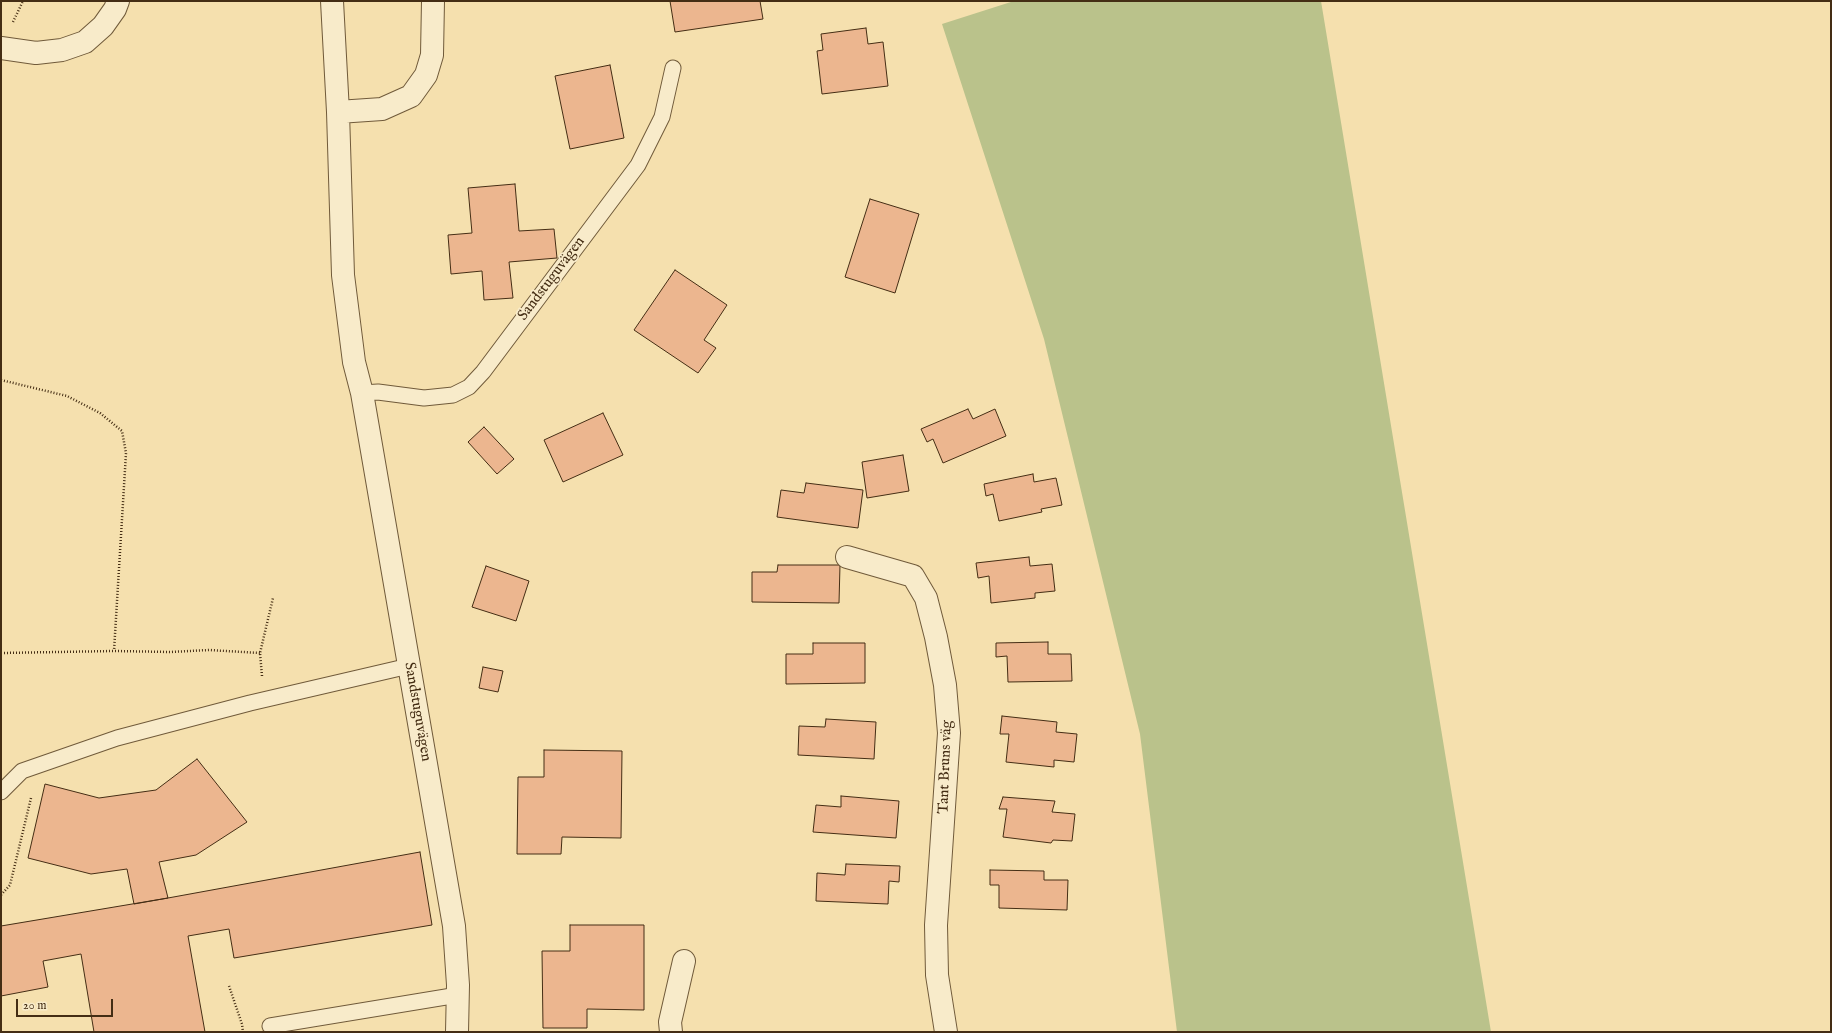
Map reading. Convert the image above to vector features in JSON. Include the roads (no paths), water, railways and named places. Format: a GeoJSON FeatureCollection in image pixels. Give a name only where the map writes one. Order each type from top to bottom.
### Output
{"type":"FeatureCollection","features":[{"type":"Feature","properties":{"kind":"street"},"geometry":{"type":"LineString","coordinates":[[1,48],[36,53],[62,50],[85,42],[103,26],[115,9],[118,1]]}},
{"type":"Feature","properties":{"kind":"street","name":"Sandstuguvägen"},"geometry":{"type":"LineString","coordinates":[[332,1],[338,112],[343,275],[354,362],[362,393],[454,926],[458,995],[457,1032]]}},
{"type":"Feature","properties":{"kind":"street"},"geometry":{"type":"LineString","coordinates":[[338,112],[382,109],[411,96],[426,75],[432,55],[433,1]]}},
{"type":"Feature","properties":{"kind":"street","name":"Tant Bruns väg"},"geometry":{"type":"LineString","coordinates":[[847,557],[913,576],[926,598],[936,637],[945,685],[949,733],[936,925],[937,975],[946,1032]]}},
{"type":"Feature","properties":{"kind":"street"},"geometry":{"type":"LineString","coordinates":[[671,1032],[670,1022],[684,961]]}},
{"type":"Feature","properties":{"kind":"lane","name":"Sandstuguvägen"},"geometry":{"type":"LineString","coordinates":[[362,393],[378,392],[424,398],[453,395],[469,387],[483,372],[638,165],[662,117],[673,68]]}},
{"type":"Feature","properties":{"kind":"lane"},"geometry":{"type":"LineString","coordinates":[[1,792],[22,771],[117,738],[264,700],[409,666]]}},
{"type":"Feature","properties":{"kind":"lane"},"geometry":{"type":"LineString","coordinates":[[270,1026],[458,995]]}}]}
